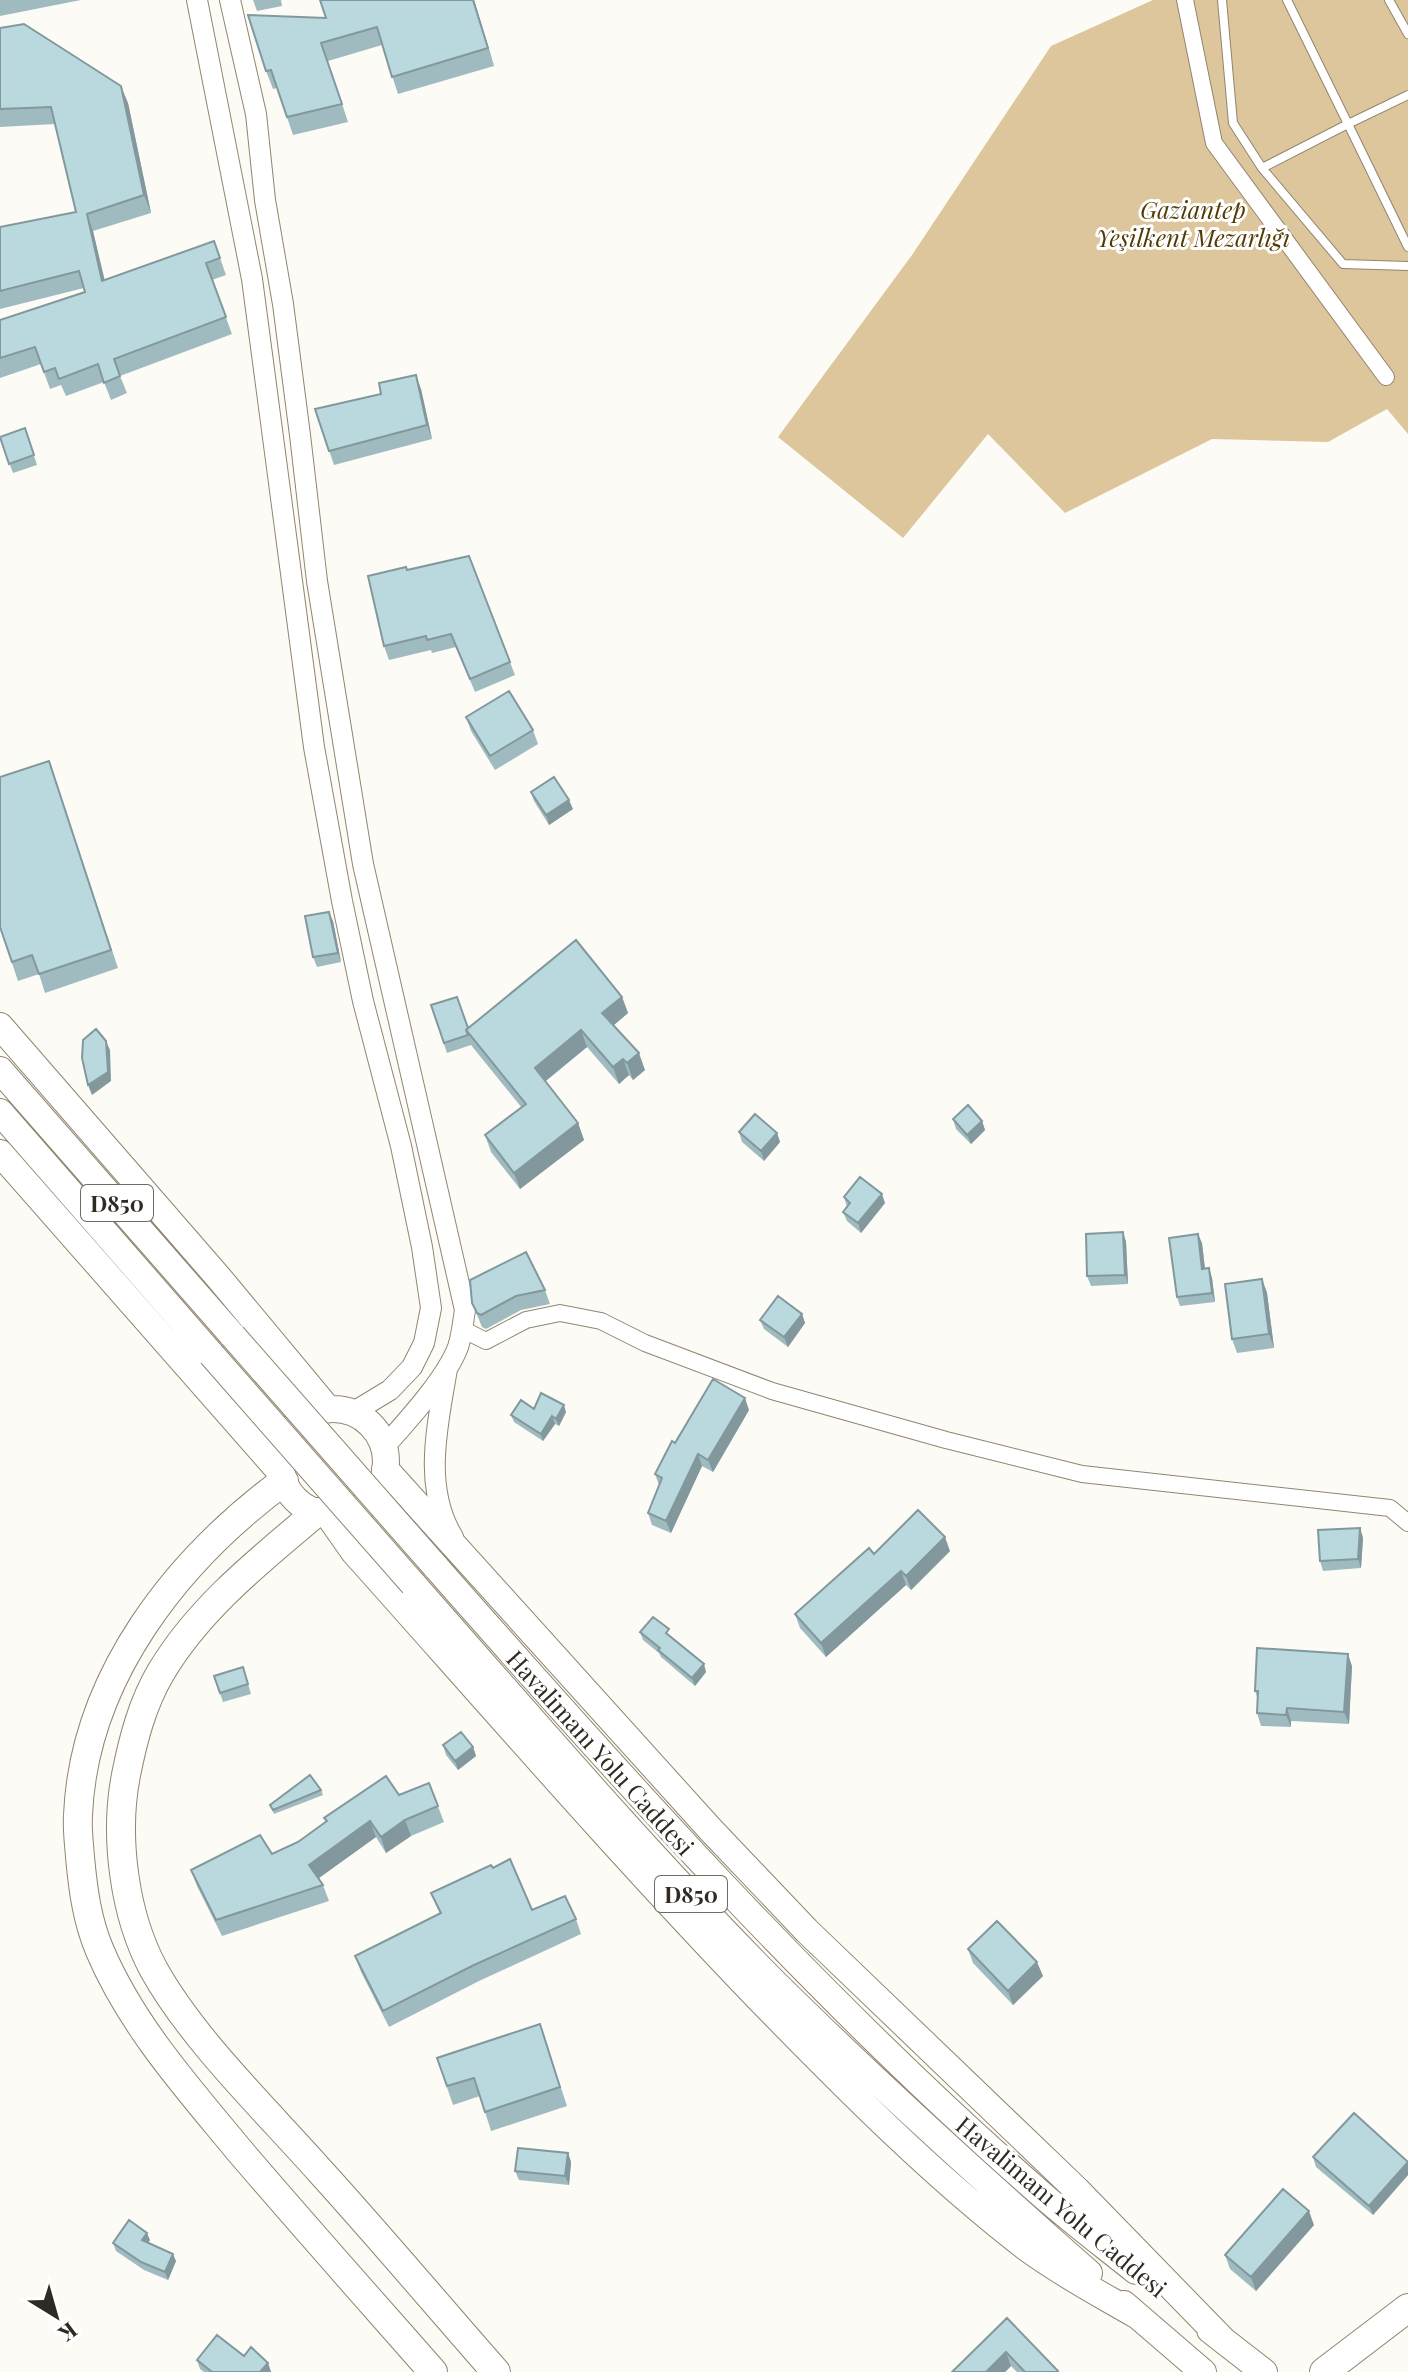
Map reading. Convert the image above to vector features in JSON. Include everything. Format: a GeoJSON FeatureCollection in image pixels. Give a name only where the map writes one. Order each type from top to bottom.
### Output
{"type":"FeatureCollection","features":[{"type":"Feature","properties":{"kind":"highway"},"geometry":{"type":"LineString","coordinates":[[0,1026],[219,1278],[340,1411],[372,1427],[384,1458],[464,1554],[710,1829],[807,1931],[1077,2190],[1223,2340]]}},
{"type":"Feature","properties":{"kind":"highway","name":"Havalimanı Yolu Caddesi"},"geometry":{"type":"LineString","coordinates":[[0,1070],[435,1566],[708,1871],[907,2071],[1034,2188],[1264,2372]]}},
{"type":"Feature","properties":{"kind":"highway","name":"Havalimanı Yolu Caddesi"},"geometry":{"type":"LineString","coordinates":[[0,1112],[413,1584],[676,1878],[772,1979],[1007,2201],[1203,2372]]}},
{"type":"Feature","properties":{"kind":"highway"},"geometry":{"type":"LineString","coordinates":[[0,1153],[283,1478],[297,1501],[322,1514],[638,1871],[843,2083],[954,2187],[1029,2249],[1076,2281],[1136,2315]]}},
{"type":"Feature","properties":{"kind":"highway"},"geometry":{"type":"LineString","coordinates":[[283,1478],[280,1457],[288,1434],[305,1417],[340,1411]]}},
{"type":"Feature","properties":{"kind":"highway"},"geometry":{"type":"LineString","coordinates":[[384,1458],[382,1480],[370,1499],[351,1512],[322,1514],[264,1557],[207,1610],[161,1673],[135,1731],[121,1800],[122,1864],[135,1921],[153,1968],[178,2007],[496,2372]]}},
{"type":"Feature","properties":{"kind":"highway"},"geometry":{"type":"LineString","coordinates":[[283,1478],[180,1577],[129,1646],[97,1717],[84,1759],[77,1816],[83,1896],[99,1949],[124,1999],[161,2054],[423,2372]]}},
{"type":"Feature","properties":{"kind":"highway"},"geometry":{"type":"LineString","coordinates":[[335,2187],[465,2321],[520,2372]]}},
{"type":"Feature","properties":{"kind":"highway"},"geometry":{"type":"LineString","coordinates":[[298,2219],[433,2372]]}},
{"type":"Feature","properties":{"kind":"highway"},"geometry":{"type":"LineString","coordinates":[[1324,2372],[1360,2349],[1408,2310]]}},
{"type":"Feature","properties":{"kind":"highway"},"geometry":{"type":"LineString","coordinates":[[1341,2372],[1360,2349]]}},
{"type":"Feature","properties":{"kind":"street"},"geometry":{"type":"LineString","coordinates":[[197,0],[252,279],[314,747],[342,901],[363,1001],[401,1146],[431,1308],[424,1343],[412,1367],[390,1390],[340,1411]]}},
{"type":"Feature","properties":{"kind":"street"},"geometry":{"type":"LineString","coordinates":[[230,0],[256,114],[317,581],[363,864],[465,1310],[457,1348],[448,1365],[384,1458]]}},
{"type":"Feature","properties":{"kind":"street"},"geometry":{"type":"LineString","coordinates":[[1185,0],[1214,143],[1386,377]]}},
{"type":"Feature","properties":{"kind":"street"},"geometry":{"type":"LineString","coordinates":[[462,1329],[486,1341],[526,1320],[560,1313],[601,1321],[645,1343],[772,1391],[946,1440],[1082,1474],[1390,1508],[1408,1523]]}},
{"type":"Feature","properties":{"kind":"street"},"geometry":{"type":"LineString","coordinates":[[448,1365],[435,1465],[446,1525],[464,1554]]}},
{"type":"Feature","properties":{"kind":"lane"},"geometry":{"type":"LineString","coordinates":[[1222,0],[1233,123],[1262,168],[1343,264],[1408,266]]}},
{"type":"Feature","properties":{"kind":"lane"},"geometry":{"type":"LineString","coordinates":[[1287,0],[1408,247]]}},
{"type":"Feature","properties":{"kind":"lane"},"geometry":{"type":"LineString","coordinates":[[1389,0],[1408,34]]}},
{"type":"Feature","properties":{"kind":"lane"},"geometry":{"type":"LineString","coordinates":[[1262,168],[1408,95]]}},
{"type":"Feature","properties":{"kind":"green space","name":"Gaziantep Yeşilkent Mezarlığı"},"geometry":{"type":"Polygon","coordinates":[[[1153,0],[1408,0],[1408,434],[1387,409],[1328,442],[1212,439],[1065,513],[988,434],[903,538],[778,437],[912,255],[1051,46],[1153,0]]]}},
{"type":"Feature","properties":{"kind":"building"},"geometry":{"type":"Polygon","coordinates":[[[320,0],[473,0],[488,48],[392,77],[377,27],[321,43],[342,104],[287,117],[271,70],[266,71],[248,15],[326,18],[320,0]]]}},
{"type":"Feature","properties":{"kind":"building"},"geometry":{"type":"Polygon","coordinates":[[[24,24],[121,86],[144,195],[87,214],[102,281],[214,241],[220,258],[206,263],[226,317],[114,359],[120,376],[104,383],[98,364],[59,379],[55,368],[44,372],[35,347],[0,358],[0,320],[85,292],[79,271],[0,291],[0,227],[76,212],[51,107],[0,109],[0,28],[24,24]]]}},
{"type":"Feature","properties":{"kind":"building"},"geometry":{"type":"Polygon","coordinates":[[[416,375],[427,425],[329,451],[315,409],[381,394],[379,383],[416,375]]]}},
{"type":"Feature","properties":{"kind":"building"},"geometry":{"type":"Polygon","coordinates":[[[25,428],[34,455],[9,464],[0,437],[25,428]]]}},
{"type":"Feature","properties":{"kind":"building"},"geometry":{"type":"Polygon","coordinates":[[[469,556],[510,662],[470,679],[451,634],[427,640],[426,636],[384,646],[368,576],[469,556]]]}},
{"type":"Feature","properties":{"kind":"building"},"geometry":{"type":"Polygon","coordinates":[[[509,691],[533,730],[490,756],[466,717],[509,691]]]}},
{"type":"Feature","properties":{"kind":"building"},"geometry":{"type":"Polygon","coordinates":[[[49,761],[111,950],[39,974],[32,955],[12,962],[0,927],[0,777],[49,761]]]}},
{"type":"Feature","properties":{"kind":"building"},"geometry":{"type":"Polygon","coordinates":[[[554,777],[569,800],[546,815],[531,792],[554,777]]]}},
{"type":"Feature","properties":{"kind":"building"},"geometry":{"type":"Polygon","coordinates":[[[329,912],[338,953],[313,957],[305,916],[329,912]]]}},
{"type":"Feature","properties":{"kind":"building"},"geometry":{"type":"Polygon","coordinates":[[[576,940],[622,997],[602,1013],[639,1053],[627,1063],[623,1059],[613,1067],[581,1030],[535,1068],[578,1123],[514,1173],[485,1135],[526,1104],[466,1030],[576,940]]]}},
{"type":"Feature","properties":{"kind":"building"},"geometry":{"type":"Polygon","coordinates":[[[457,997],[468,1035],[444,1043],[431,1005],[457,997]]]}},
{"type":"Feature","properties":{"kind":"building"},"geometry":{"type":"Polygon","coordinates":[[[96,1029],[106,1041],[108,1072],[88,1085],[82,1058],[83,1040],[96,1029]]]}},
{"type":"Feature","properties":{"kind":"building"},"geometry":{"type":"Polygon","coordinates":[[[968,1105],[982,1121],[967,1135],[953,1119],[968,1105]]]}},
{"type":"Feature","properties":{"kind":"building"},"geometry":{"type":"Polygon","coordinates":[[[755,1114],[777,1133],[761,1151],[739,1132],[755,1114]]]}},
{"type":"Feature","properties":{"kind":"building"},"geometry":{"type":"Polygon","coordinates":[[[860,1177],[882,1194],[858,1223],[843,1212],[850,1203],[844,1197],[860,1177]]]}},
{"type":"Feature","properties":{"kind":"building"},"geometry":{"type":"Polygon","coordinates":[[[1123,1232],[1125,1275],[1087,1276],[1086,1234],[1123,1232]]]}},
{"type":"Feature","properties":{"kind":"building"},"geometry":{"type":"Polygon","coordinates":[[[1198,1234],[1202,1269],[1209,1268],[1212,1293],[1177,1297],[1169,1238],[1198,1234]]]}},
{"type":"Feature","properties":{"kind":"building"},"geometry":{"type":"Polygon","coordinates":[[[526,1252],[545,1290],[516,1296],[481,1315],[477,1313],[472,1303],[470,1280],[526,1252]]]}},
{"type":"Feature","properties":{"kind":"building"},"geometry":{"type":"Polygon","coordinates":[[[1262,1279],[1269,1334],[1232,1339],[1225,1284],[1262,1279]]]}},
{"type":"Feature","properties":{"kind":"building"},"geometry":{"type":"Polygon","coordinates":[[[778,1296],[802,1314],[784,1337],[760,1320],[778,1296]]]}},
{"type":"Feature","properties":{"kind":"building"},"geometry":{"type":"Polygon","coordinates":[[[713,1379],[745,1398],[708,1460],[698,1454],[666,1521],[648,1513],[662,1478],[655,1474],[672,1441],[675,1443],[713,1379]]]}},
{"type":"Feature","properties":{"kind":"building"},"geometry":{"type":"Polygon","coordinates":[[[541,1393],[564,1405],[556,1419],[552,1416],[541,1434],[511,1415],[521,1400],[534,1409],[541,1393]]]}},
{"type":"Feature","properties":{"kind":"building"},"geometry":{"type":"Polygon","coordinates":[[[918,1510],[945,1537],[906,1576],[901,1571],[821,1643],[795,1614],[869,1548],[874,1554],[918,1510]]]}},
{"type":"Feature","properties":{"kind":"building"},"geometry":{"type":"Polygon","coordinates":[[[1360,1528],[1358,1559],[1320,1561],[1318,1530],[1360,1528]]]}},
{"type":"Feature","properties":{"kind":"building"},"geometry":{"type":"Polygon","coordinates":[[[653,1617],[669,1629],[666,1633],[704,1664],[692,1678],[640,1632],[653,1617]]]}},
{"type":"Feature","properties":{"kind":"building"},"geometry":{"type":"Polygon","coordinates":[[[1257,1648],[1348,1654],[1344,1712],[1287,1708],[1286,1715],[1257,1713],[1257,1648]]]}},
{"type":"Feature","properties":{"kind":"building"},"geometry":{"type":"Polygon","coordinates":[[[243,1667],[248,1684],[220,1693],[214,1676],[243,1667]]]}},
{"type":"Feature","properties":{"kind":"building"},"geometry":{"type":"Polygon","coordinates":[[[461,1732],[473,1747],[455,1761],[443,1745],[461,1732]]]}},
{"type":"Feature","properties":{"kind":"building"},"geometry":{"type":"Polygon","coordinates":[[[310,1775],[321,1790],[273,1810],[270,1805],[310,1775]]]}},
{"type":"Feature","properties":{"kind":"building"},"geometry":{"type":"Polygon","coordinates":[[[386,1776],[399,1795],[429,1783],[438,1806],[405,1820],[381,1837],[370,1821],[309,1865],[323,1885],[216,1920],[191,1870],[260,1835],[272,1854],[298,1842],[327,1821],[324,1818],[386,1776]]]}},
{"type":"Feature","properties":{"kind":"building"},"geometry":{"type":"Polygon","coordinates":[[[510,1859],[532,1910],[565,1896],[576,1919],[383,2011],[355,1956],[441,1913],[431,1893],[510,1859]]]}},
{"type":"Feature","properties":{"kind":"building"},"geometry":{"type":"Polygon","coordinates":[[[997,1921],[1037,1962],[1008,1991],[968,1949],[997,1921]]]}},
{"type":"Feature","properties":{"kind":"building"},"geometry":{"type":"Polygon","coordinates":[[[540,2024],[560,2087],[485,2112],[474,2078],[447,2086],[437,2058],[540,2024]]]}},
{"type":"Feature","properties":{"kind":"building"},"geometry":{"type":"Polygon","coordinates":[[[1354,2113],[1408,2162],[1369,2206],[1313,2157],[1354,2113]]]}},
{"type":"Feature","properties":{"kind":"building"},"geometry":{"type":"Polygon","coordinates":[[[518,2148],[568,2153],[565,2176],[515,2171],[518,2148]]]}},
{"type":"Feature","properties":{"kind":"building"},"geometry":{"type":"Polygon","coordinates":[[[1283,2189],[1309,2211],[1251,2277],[1225,2255],[1283,2189]]]}},
{"type":"Feature","properties":{"kind":"building"},"geometry":{"type":"Polygon","coordinates":[[[129,2220],[147,2233],[142,2240],[173,2254],[165,2272],[141,2262],[113,2243],[129,2220]]]}},
{"type":"Feature","properties":{"kind":"building"},"geometry":{"type":"Polygon","coordinates":[[[1007,2318],[1057,2372],[1025,2372],[1006,2352],[986,2372],[952,2372],[1007,2318]]]}},
{"type":"Feature","properties":{"kind":"building"},"geometry":{"type":"Polygon","coordinates":[[[217,2335],[244,2356],[251,2347],[268,2363],[260,2372],[212,2372],[197,2360],[217,2335]]]}}]}
